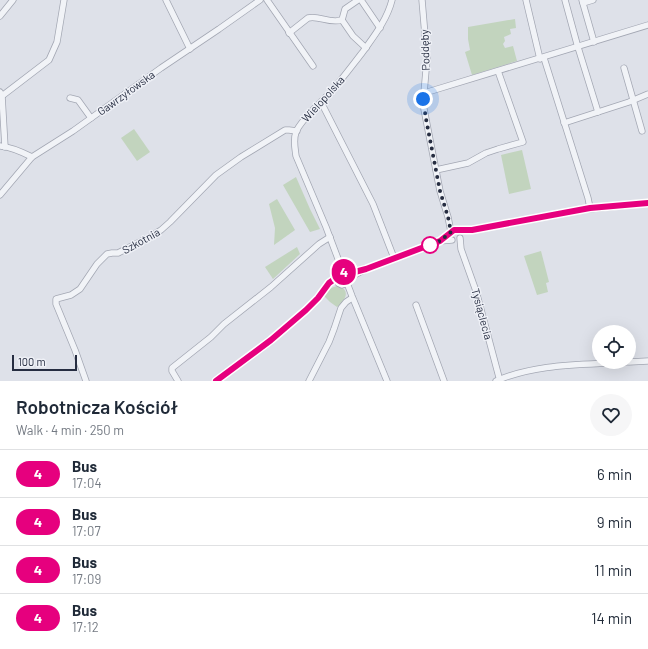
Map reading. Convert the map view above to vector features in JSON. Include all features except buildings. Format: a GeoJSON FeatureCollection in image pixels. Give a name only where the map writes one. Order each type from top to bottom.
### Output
{"type":"FeatureCollection","features":[{"type":"Feature","properties":{"kind":"street"},"geometry":{"type":"LineString","coordinates":[[0,16],[13,0]]}},
{"type":"Feature","properties":{"kind":"street"},"geometry":{"type":"LineString","coordinates":[[32,157],[2,146],[1,94],[49,60],[57,42],[64,0]]}},
{"type":"Feature","properties":{"kind":"street"},"geometry":{"type":"LineString","coordinates":[[166,0],[190,48]]}},
{"type":"Feature","properties":{"kind":"street","name":"Gawrzyłowska"},"geometry":{"type":"LineString","coordinates":[[0,195],[32,157],[73,131],[260,0]]}},
{"type":"Feature","properties":{"kind":"street"},"geometry":{"type":"LineString","coordinates":[[266,0],[313,66]]}},
{"type":"Feature","properties":{"kind":"street"},"geometry":{"type":"LineString","coordinates":[[366,48],[353,36],[342,20],[345,9],[359,0],[380,28]]}},
{"type":"Feature","properties":{"kind":"street","name":"Wielopolska"},"geometry":{"type":"LineString","coordinates":[[387,381],[343,278],[330,237],[296,156],[294,143],[297,132],[303,121],[337,85],[380,28],[389,11],[392,0]]}},
{"type":"Feature","properties":{"kind":"street","name":"Poddęby"},"geometry":{"type":"LineString","coordinates":[[422,0],[427,59],[423,104],[440,191],[454,231]]}},
{"type":"Feature","properties":{"kind":"street"},"geometry":{"type":"LineString","coordinates":[[526,0],[542,58],[590,208]]}},
{"type":"Feature","properties":{"kind":"street"},"geometry":{"type":"LineString","coordinates":[[565,0],[598,112]]}},
{"type":"Feature","properties":{"kind":"street"},"geometry":{"type":"LineString","coordinates":[[593,0],[583,2],[594,42]]}},
{"type":"Feature","properties":{"kind":"street"},"geometry":{"type":"LineString","coordinates":[[289,33],[310,17],[332,21],[342,20]]}},
{"type":"Feature","properties":{"kind":"street"},"geometry":{"type":"LineString","coordinates":[[424,93],[648,25]]}},
{"type":"Feature","properties":{"kind":"street"},"geometry":{"type":"LineString","coordinates":[[624,68],[642,131]]}},
{"type":"Feature","properties":{"kind":"street"},"geometry":{"type":"LineString","coordinates":[[436,170],[468,163],[482,155],[523,142],[498,71]]}},
{"type":"Feature","properties":{"kind":"street"},"geometry":{"type":"LineString","coordinates":[[564,123],[648,94]]}},
{"type":"Feature","properties":{"kind":"street"},"geometry":{"type":"LineString","coordinates":[[70,98],[78,100],[91,118]]}},
{"type":"Feature","properties":{"kind":"street"},"geometry":{"type":"LineString","coordinates":[[321,102],[373,205],[394,258]]}},
{"type":"Feature","properties":{"kind":"street","name":"Szkotnia"},"geometry":{"type":"LineString","coordinates":[[86,381],[56,304],[56,300],[71,295],[80,288],[106,254],[118,253],[161,230],[216,175],[230,164],[285,130],[297,132]]}},
{"type":"Feature","properties":{"kind":"street"},"geometry":{"type":"LineString","coordinates":[[216,381],[306,310],[329,283],[440,241],[454,231],[472,230],[590,208],[648,203]]}},
{"type":"Feature","properties":{"kind":"street"},"geometry":{"type":"LineString","coordinates":[[440,241],[457,240],[472,230]]}},
{"type":"Feature","properties":{"kind":"street"},"geometry":{"type":"LineString","coordinates":[[454,231],[460,233],[460,237]]}},
{"type":"Feature","properties":{"kind":"street"},"geometry":{"type":"LineString","coordinates":[[453,240],[450,237],[454,231]]}},
{"type":"Feature","properties":{"kind":"street"},"geometry":{"type":"LineString","coordinates":[[178,381],[172,371],[172,368],[271,287],[319,244],[330,237]]}},
{"type":"Feature","properties":{"kind":"street","name":"Tysiąclecia"},"geometry":{"type":"LineString","coordinates":[[460,237],[461,249],[476,291],[499,380]]}},
{"type":"Feature","properties":{"kind":"street","name":"Tysiąclecia"},"geometry":{"type":"LineString","coordinates":[[453,240],[461,249]]}},
{"type":"Feature","properties":{"kind":"street"},"geometry":{"type":"LineString","coordinates":[[309,381],[329,342],[341,308],[352,297]]}},
{"type":"Feature","properties":{"kind":"street"},"geometry":{"type":"LineString","coordinates":[[416,305],[444,381]]}},
{"type":"Feature","properties":{"kind":"street"},"geometry":{"type":"LineString","coordinates":[[636,362],[648,361]]}},
{"type":"Feature","properties":{"kind":"street"},"geometry":{"type":"LineString","coordinates":[[499,380],[540,368],[592,364]]}},
{"type":"Feature","properties":{"kind":"green space"},"geometry":{"type":"Polygon","coordinates":[[[515,19],[516,28],[510,29],[511,34],[504,37],[505,41],[503,44],[505,48],[513,46],[517,61],[472,75],[465,52],[470,50],[468,27],[515,19]]]}},
{"type":"Feature","properties":{"kind":"green space"},"geometry":{"type":"Polygon","coordinates":[[[134,129],[150,152],[137,161],[121,138],[134,129]]]}},
{"type":"Feature","properties":{"kind":"green space"},"geometry":{"type":"Polygon","coordinates":[[[522,150],[531,189],[509,194],[501,155],[522,150]]]}},
{"type":"Feature","properties":{"kind":"green space"},"geometry":{"type":"Polygon","coordinates":[[[296,177],[320,229],[310,232],[283,185],[296,177]]]}},
{"type":"Feature","properties":{"kind":"green space"},"geometry":{"type":"Polygon","coordinates":[[[277,199],[295,230],[274,245],[275,228],[269,204],[277,199]]]}},
{"type":"Feature","properties":{"kind":"green space"},"geometry":{"type":"Polygon","coordinates":[[[297,247],[300,254],[273,279],[265,267],[297,247]]]}},
{"type":"Feature","properties":{"kind":"green space"},"geometry":{"type":"Polygon","coordinates":[[[541,251],[549,282],[546,283],[548,292],[537,295],[524,256],[541,251]]]}},
{"type":"Feature","properties":{"kind":"green space"},"geometry":{"type":"Polygon","coordinates":[[[337,286],[346,292],[346,295],[337,307],[324,296],[326,292],[337,286]]]}},
{"type":"Feature","properties":{"kind":"bus line","name":"4"},"geometry":{"type":"LineString","coordinates":[[216,381],[271,340],[306,310],[340,272],[345,272],[347,274],[366,269],[440,241],[454,230],[472,230],[590,208],[648,203]]}},
{"type":"Feature","properties":{"kind":"route"},"geometry":{"type":"LineString","coordinates":[[423,99],[440,191],[451,232],[440,241],[430,245]]}}]}
